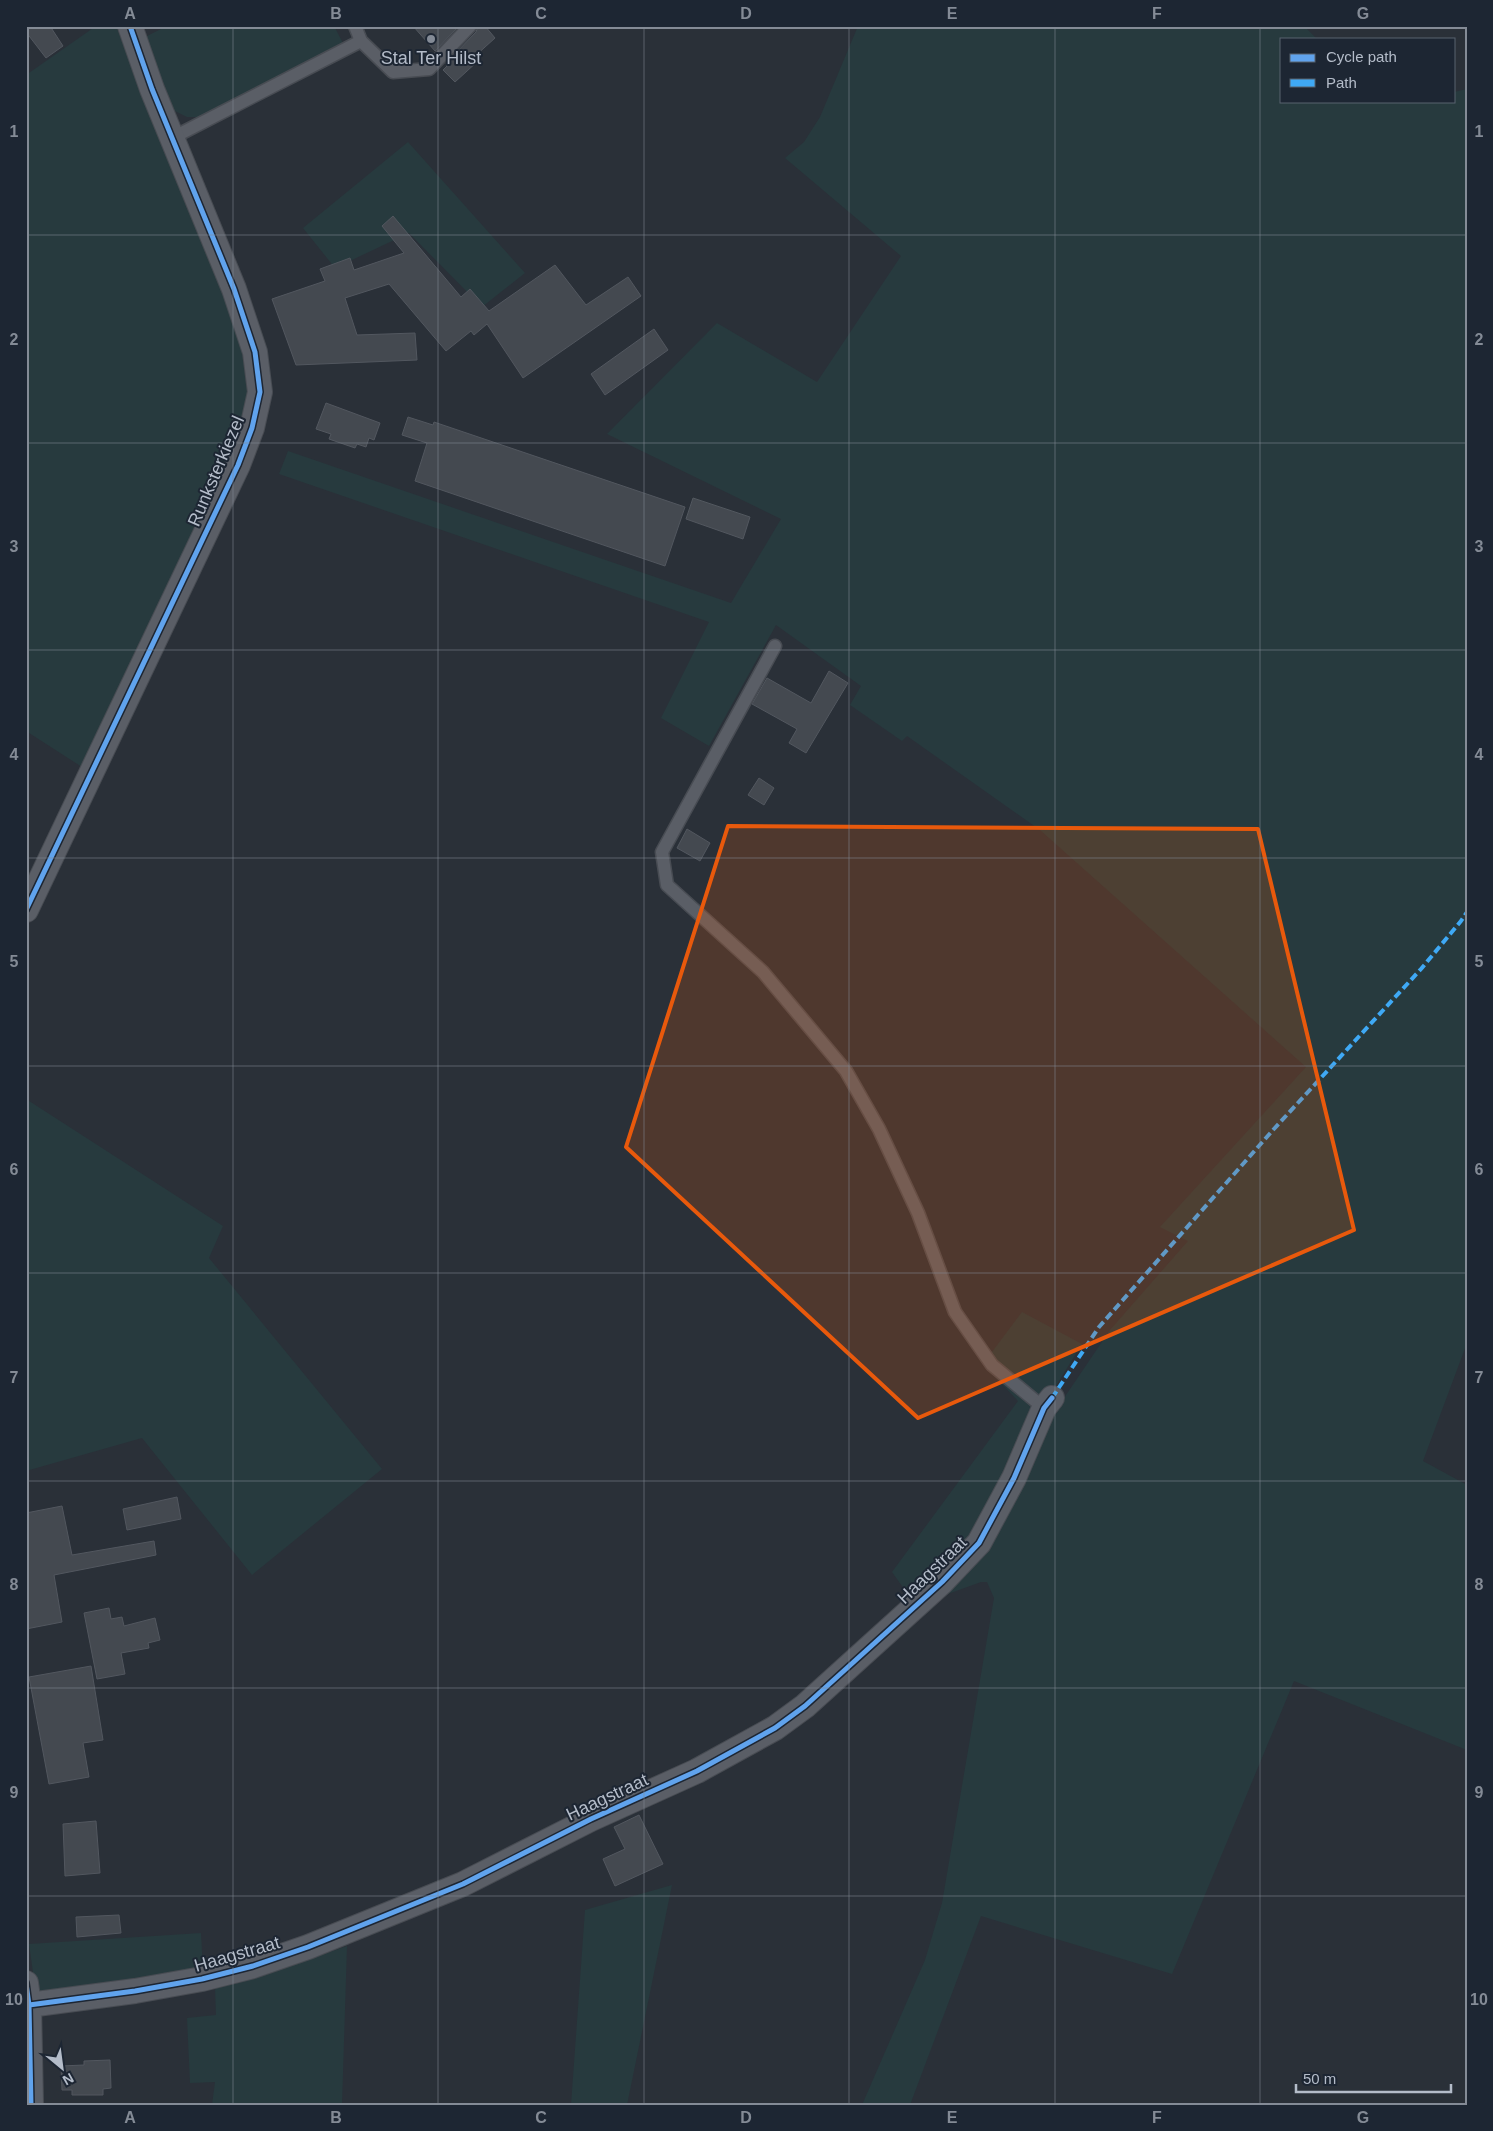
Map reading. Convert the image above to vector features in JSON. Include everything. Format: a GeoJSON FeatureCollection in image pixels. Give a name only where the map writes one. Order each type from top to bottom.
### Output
{"type":"FeatureCollection","features":[{"type":"Feature","properties":{"kind":"street","name":"Runksterkiezel"},"geometry":{"type":"LineString","coordinates":[[26,910],[238,465],[252,428],[260,392],[255,352],[234,290],[172,138],[130,26]]}},
{"type":"Feature","properties":{"kind":"street","name":"Haagstraat"},"geometry":{"type":"LineString","coordinates":[[28,1994],[135,1991],[202,1980],[253,1966],[308,1947],[463,1884],[591,1819],[697,1771],[776,1728],[805,1706],[927,1595],[979,1542],[1014,1478],[1048,1403]]}},
{"type":"Feature","properties":{"kind":"street"},"geometry":{"type":"LineString","coordinates":[[28,1994],[31,2105]]}},
{"type":"Feature","properties":{"kind":"lane"},"geometry":{"type":"LineString","coordinates":[[355,26],[361,41],[393,72],[429,69],[470,26]]}},
{"type":"Feature","properties":{"kind":"lane"},"geometry":{"type":"LineString","coordinates":[[172,138],[361,41]]}},
{"type":"Feature","properties":{"kind":"lane"},"geometry":{"type":"LineString","coordinates":[[775,646],[662,852],[667,885],[763,972],[846,1071],[879,1129],[918,1213],[955,1312],[992,1365],[1048,1403]]}},
{"type":"Feature","properties":{"kind":"highlighted area"},"geometry":{"type":"Polygon","coordinates":[[[728,826],[1258,829],[1354,1230],[918,1418],[626,1147],[728,826]]]}},
{"type":"Feature","properties":{"kind":"green space"},"geometry":{"type":"Polygon","coordinates":[[[96,26],[116,26],[192,217],[219,278],[248,361],[250,384],[247,414],[233,456],[82,767],[26,731],[26,75],[96,26]]]}},
{"type":"Feature","properties":{"kind":"green space"},"geometry":{"type":"Polygon","coordinates":[[[167,26],[334,26],[344,45],[198,117],[187,117],[169,108],[143,38],[167,26]]]}},
{"type":"Feature","properties":{"kind":"green space"},"geometry":{"type":"Polygon","coordinates":[[[858,26],[1304,26],[1316,38],[1280,38],[1280,102],[1456,102],[1456,92],[1467,89],[1467,1343],[1423,1461],[1467,1485],[1467,1750],[1294,1681],[1172,1974],[981,1916],[910,2105],[862,2105],[925,1960],[942,1903],[994,1598],[987,1582],[981,1582],[934,1599],[1040,1441],[1066,1395],[1110,1330],[1188,1241],[1160,1227],[1306,1067],[1040,830],[907,736],[902,741],[850,705],[861,686],[776,625],[709,746],[661,718],[709,622],[279,474],[288,451],[731,603],[781,519],[607,434],[717,323],[817,382],[901,256],[785,158],[804,142],[820,117],[858,26]]]}},
{"type":"Feature","properties":{"kind":"green space"},"geometry":{"type":"Polygon","coordinates":[[[408,142],[525,273],[482,307],[409,233],[335,268],[303,228],[408,142]]]}},
{"type":"Feature","properties":{"kind":"green space"},"geometry":{"type":"Polygon","coordinates":[[[26,1099],[223,1226],[209,1258],[382,1469],[252,1575],[142,1438],[26,1471],[26,1099]]]}},
{"type":"Feature","properties":{"kind":"green space"},"geometry":{"type":"Polygon","coordinates":[[[1022,1312],[1082,1344],[1031,1426],[982,1529],[912,1600],[892,1572],[1018,1401],[983,1364],[1022,1312]]]}},
{"type":"Feature","properties":{"kind":"green space"},"geometry":{"type":"Polygon","coordinates":[[[672,1885],[627,2105],[571,2105],[585,1910],[672,1885]]]}},
{"type":"Feature","properties":{"kind":"green space"},"geometry":{"type":"Polygon","coordinates":[[[201,1933],[203,1971],[37,2001],[29,1944],[201,1933]]]}},
{"type":"Feature","properties":{"kind":"green space"},"geometry":{"type":"Polygon","coordinates":[[[347,1946],[342,2105],[212,2105],[215,2082],[190,2083],[187,2018],[216,2015],[215,1987],[262,1976],[347,1946]]]}},
{"type":"Feature","properties":{"kind":"building"},"geometry":{"type":"Polygon","coordinates":[[[26,26],[50,26],[63,46],[46,58],[26,32],[26,26]]]}},
{"type":"Feature","properties":{"kind":"building"},"geometry":{"type":"Polygon","coordinates":[[[413,26],[459,26],[435,51],[413,26]]]}},
{"type":"Feature","properties":{"kind":"building"},"geometry":{"type":"Polygon","coordinates":[[[478,26],[485,26],[495,38],[474,57],[478,61],[455,82],[443,70],[447,66],[446,63],[476,32],[478,26]]]}},
{"type":"Feature","properties":{"kind":"building"},"geometry":{"type":"Polygon","coordinates":[[[393,216],[461,297],[470,289],[489,311],[555,265],[586,305],[628,277],[641,296],[523,378],[487,324],[474,335],[471,331],[446,351],[389,284],[345,298],[357,335],[415,333],[417,360],[296,365],[272,299],[325,281],[320,269],[350,258],[354,270],[404,253],[382,226],[393,216]]]}},
{"type":"Feature","properties":{"kind":"building"},"geometry":{"type":"Polygon","coordinates":[[[654,329],[668,350],[605,395],[591,374],[654,329]]]}},
{"type":"Feature","properties":{"kind":"building"},"geometry":{"type":"Polygon","coordinates":[[[326,403],[380,423],[374,440],[369,438],[366,447],[357,444],[355,448],[329,439],[331,434],[316,429],[326,403]]]}},
{"type":"Feature","properties":{"kind":"building"},"geometry":{"type":"Polygon","coordinates":[[[408,417],[433,425],[434,422],[685,507],[665,566],[415,481],[427,443],[402,435],[408,417]]]}},
{"type":"Feature","properties":{"kind":"building"},"geometry":{"type":"Polygon","coordinates":[[[693,498],[750,517],[743,539],[686,519],[693,498]]]}},
{"type":"Feature","properties":{"kind":"building"},"geometry":{"type":"Polygon","coordinates":[[[829,671],[848,683],[806,753],[789,743],[797,729],[752,704],[767,678],[811,703],[829,671]]]}},
{"type":"Feature","properties":{"kind":"building"},"geometry":{"type":"Polygon","coordinates":[[[759,778],[774,788],[764,805],[748,795],[759,778]]]}},
{"type":"Feature","properties":{"kind":"building"},"geometry":{"type":"Polygon","coordinates":[[[687,829],[710,843],[700,861],[677,848],[687,829]]]}},
{"type":"Feature","properties":{"kind":"building"},"geometry":{"type":"Polygon","coordinates":[[[177,1497],[181,1519],[127,1530],[123,1509],[177,1497]]]}},
{"type":"Feature","properties":{"kind":"building"},"geometry":{"type":"Polygon","coordinates":[[[62,1506],[72,1555],[154,1541],[156,1555],[54,1575],[62,1622],[26,1629],[26,1513],[62,1506]]]}},
{"type":"Feature","properties":{"kind":"building"},"geometry":{"type":"Polygon","coordinates":[[[109,1608],[111,1619],[122,1617],[124,1626],[155,1618],[160,1640],[148,1643],[149,1648],[121,1653],[125,1674],[97,1679],[84,1613],[109,1608]]]}},
{"type":"Feature","properties":{"kind":"building"},"geometry":{"type":"Polygon","coordinates":[[[91,1666],[103,1740],[83,1743],[89,1777],[49,1784],[29,1677],[91,1666]]]}},
{"type":"Feature","properties":{"kind":"building"},"geometry":{"type":"Polygon","coordinates":[[[639,1815],[663,1864],[615,1886],[603,1859],[625,1849],[614,1827],[639,1815]]]}},
{"type":"Feature","properties":{"kind":"building"},"geometry":{"type":"Polygon","coordinates":[[[96,1821],[100,1873],[65,1876],[63,1824],[96,1821]]]}},
{"type":"Feature","properties":{"kind":"building"},"geometry":{"type":"Polygon","coordinates":[[[119,1915],[121,1933],[77,1937],[76,1917],[119,1915]]]}},
{"type":"Feature","properties":{"kind":"building"},"geometry":{"type":"Polygon","coordinates":[[[110,2060],[111,2088],[103,2089],[103,2095],[72,2095],[72,2090],[62,2090],[61,2066],[84,2065],[84,2061],[110,2060]]]}},
{"type":"Feature","properties":{"kind":"marked path"},"geometry":{"type":"LineString","coordinates":[[1052,1398],[1099,1327],[1273,1130],[1421,969],[1467,912]]}},
{"type":"Feature","properties":{"kind":"cycle path"},"geometry":{"type":"LineString","coordinates":[[26,910],[238,465],[252,428],[260,392],[255,352],[234,289],[152,89],[130,26]]}},
{"type":"Feature","properties":{"kind":"cycle path"},"geometry":{"type":"LineString","coordinates":[[29,2005],[135,1991],[202,1979],[253,1966],[308,1947],[463,1884],[591,1819],[697,1771],[775,1728],[805,1706],[942,1582],[979,1543],[1014,1478],[1044,1408],[1052,1398]]}},
{"type":"Feature","properties":{"kind":"cycle path"},"geometry":{"type":"LineString","coordinates":[[26,1983],[29,2005],[31,2105]]}},
{"type":"Feature","properties":{"kind":"place","name":"Stal Ter Hilst"},"geometry":{"type":"Point","coordinates":[431,39]}}]}
